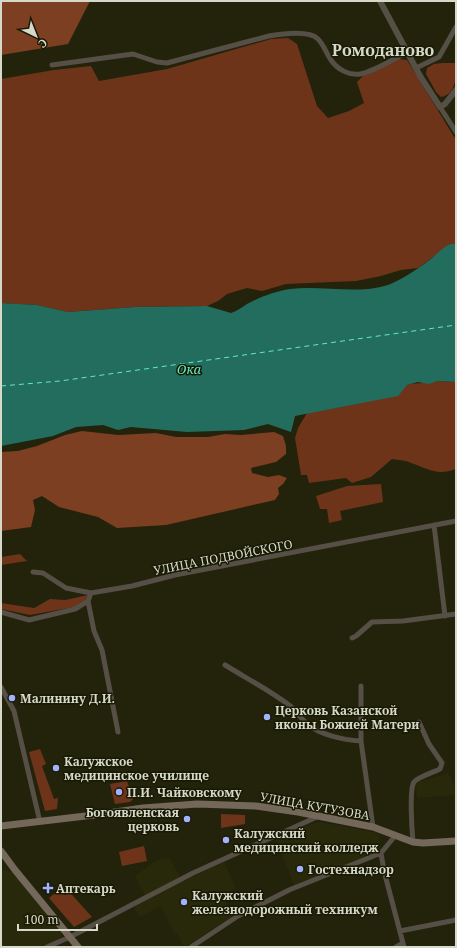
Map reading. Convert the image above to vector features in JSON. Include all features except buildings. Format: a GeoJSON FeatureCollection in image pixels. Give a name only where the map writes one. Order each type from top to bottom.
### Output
{"type":"FeatureCollection","features":[{"type":"Feature","properties":{"kind":"main road","name":"УЛИЦА КУТУЗОВА"},"geometry":{"type":"LineString","coordinates":[[1,826],[143,808],[197,804],[256,806],[319,816],[373,828],[412,842],[422,843],[456,841]]}},
{"type":"Feature","properties":{"kind":"main road"},"geometry":{"type":"LineString","coordinates":[[1,851],[78,947]]}},
{"type":"Feature","properties":{"kind":"street"},"geometry":{"type":"LineString","coordinates":[[380,1],[416,68],[456,132]]}},
{"type":"Feature","properties":{"kind":"street"},"geometry":{"type":"LineString","coordinates":[[416,68],[440,57],[456,27]]}},
{"type":"Feature","properties":{"kind":"street"},"geometry":{"type":"LineString","coordinates":[[52,65],[106,59],[133,54],[167,63],[269,36],[286,34],[302,34],[317,38],[326,49],[331,61],[342,70],[351,74],[360,74],[408,52]]}},
{"type":"Feature","properties":{"kind":"street"},"geometry":{"type":"LineString","coordinates":[[440,107],[445,104],[456,90]]}},
{"type":"Feature","properties":{"kind":"street","name":"УЛИЦА ПОДВОЙСКОГО"},"geometry":{"type":"LineString","coordinates":[[91,593],[456,520]]}},
{"type":"Feature","properties":{"kind":"street"},"geometry":{"type":"LineString","coordinates":[[434,525],[445,616]]}},
{"type":"Feature","properties":{"kind":"street"},"geometry":{"type":"LineString","coordinates":[[33,572],[43,573],[66,588],[91,593],[88,601],[94,631],[102,650],[118,732]]}},
{"type":"Feature","properties":{"kind":"street"},"geometry":{"type":"LineString","coordinates":[[1,612],[28,620],[75,609],[88,601]]}},
{"type":"Feature","properties":{"kind":"street"},"geometry":{"type":"LineString","coordinates":[[352,638],[372,622],[404,621],[456,614]]}},
{"type":"Feature","properties":{"kind":"street"},"geometry":{"type":"LineString","coordinates":[[226,665],[290,706],[306,723],[315,729],[323,733],[353,741],[361,741]]}},
{"type":"Feature","properties":{"kind":"street"},"geometry":{"type":"LineString","coordinates":[[361,686],[361,741],[373,828]]}},
{"type":"Feature","properties":{"kind":"street"},"geometry":{"type":"LineString","coordinates":[[1,687],[14,711],[40,822]]}},
{"type":"Feature","properties":{"kind":"street"},"geometry":{"type":"LineString","coordinates":[[412,842],[412,787],[414,782],[440,769],[442,763],[429,744],[419,722]]}},
{"type":"Feature","properties":{"kind":"street"},"geometry":{"type":"LineString","coordinates":[[47,947],[70,937],[193,873],[319,816]]}},
{"type":"Feature","properties":{"kind":"street"},"geometry":{"type":"LineString","coordinates":[[191,947],[238,916],[289,890],[381,853],[395,836]]}},
{"type":"Feature","properties":{"kind":"street"},"geometry":{"type":"LineString","coordinates":[[381,853],[384,870],[404,945],[396,947]]}},
{"type":"Feature","properties":{"kind":"street"},"geometry":{"type":"LineString","coordinates":[[400,931],[456,920]]}},
{"type":"Feature","properties":{"kind":"shaded area"},"geometry":{"type":"Polygon","coordinates":[[[1,1],[90,1],[68,44],[1,55],[1,1]]]}},
{"type":"Feature","properties":{"kind":"shaded area"},"geometry":{"type":"Polygon","coordinates":[[[288,38],[297,44],[317,106],[328,118],[349,111],[364,103],[357,82],[363,76],[399,59],[407,60],[456,140],[456,244],[451,244],[418,268],[401,270],[356,281],[286,284],[262,291],[247,288],[227,294],[218,301],[207,306],[135,307],[68,312],[37,305],[1,303],[1,79],[54,70],[91,66],[99,81],[167,69],[271,39],[288,38]]]}},
{"type":"Feature","properties":{"kind":"shaded area"},"geometry":{"type":"Polygon","coordinates":[[[456,63],[456,73],[453,88],[446,95],[441,97],[436,92],[426,74],[427,68],[434,64],[456,63]]]}},
{"type":"Feature","properties":{"kind":"shaded area"},"geometry":{"type":"Polygon","coordinates":[[[438,381],[456,382],[456,469],[438,472],[406,461],[392,459],[371,477],[352,483],[346,478],[309,483],[307,475],[301,475],[295,438],[298,428],[307,413],[340,407],[407,385],[438,381]]]}},
{"type":"Feature","properties":{"kind":"shaded area"},"geometry":{"type":"Polygon","coordinates":[[[82,431],[118,435],[156,433],[176,437],[208,437],[225,434],[241,435],[274,432],[283,436],[286,446],[286,454],[276,462],[251,468],[252,473],[268,477],[279,475],[287,478],[278,488],[279,494],[275,500],[166,525],[117,528],[98,517],[59,507],[42,496],[33,500],[35,510],[31,527],[1,531],[1,452],[18,451],[37,446],[65,435],[82,431]]]}},
{"type":"Feature","properties":{"kind":"shaded area"},"geometry":{"type":"Polygon","coordinates":[[[381,484],[383,502],[340,511],[342,520],[329,523],[327,509],[320,509],[316,496],[347,486],[381,484]]]}},
{"type":"Feature","properties":{"kind":"shaded area"},"geometry":{"type":"Polygon","coordinates":[[[20,554],[27,561],[1,565],[1,557],[20,554]]]}},
{"type":"Feature","properties":{"kind":"shaded area"},"geometry":{"type":"Polygon","coordinates":[[[88,595],[86,599],[74,607],[30,615],[1,609],[1,603],[34,608],[50,599],[65,600],[88,595]]]}},
{"type":"Feature","properties":{"kind":"shaded area"},"geometry":{"type":"Polygon","coordinates":[[[40,749],[46,764],[42,766],[54,799],[58,798],[57,809],[45,811],[29,752],[40,749]]]}},
{"type":"Feature","properties":{"kind":"shaded area"},"geometry":{"type":"Polygon","coordinates":[[[448,773],[454,785],[455,795],[417,798],[416,784],[448,773]]]}},
{"type":"Feature","properties":{"kind":"shaded area"},"geometry":{"type":"Polygon","coordinates":[[[127,781],[133,799],[130,802],[115,804],[110,784],[127,781]]]}},
{"type":"Feature","properties":{"kind":"shaded area"},"geometry":{"type":"Polygon","coordinates":[[[221,814],[245,815],[245,824],[221,828],[221,814]]]}},
{"type":"Feature","properties":{"kind":"shaded area"},"geometry":{"type":"Polygon","coordinates":[[[320,822],[373,832],[379,835],[381,848],[378,853],[294,885],[275,837],[320,822]]]}},
{"type":"Feature","properties":{"kind":"shaded area"},"geometry":{"type":"Polygon","coordinates":[[[144,846],[147,861],[122,866],[119,852],[144,846]]]}},
{"type":"Feature","properties":{"kind":"shaded area","name":"Калужский железнодорожный техникум"},"geometry":{"type":"Polygon","coordinates":[[[170,858],[182,882],[224,862],[236,888],[227,899],[226,905],[233,916],[185,947],[177,933],[175,934],[161,906],[139,917],[134,907],[147,899],[135,876],[157,860],[170,858]]]}},
{"type":"Feature","properties":{"kind":"shaded area"},"geometry":{"type":"Polygon","coordinates":[[[1,869],[14,873],[61,932],[62,937],[42,947],[1,947],[1,869]]]}},
{"type":"Feature","properties":{"kind":"shaded area"},"geometry":{"type":"Polygon","coordinates":[[[64,886],[92,917],[74,927],[49,898],[64,886]]]}},
{"type":"Feature","properties":{"kind":"water","name":"Ока"},"geometry":{"type":"Polygon","coordinates":[[[451,244],[456,244],[456,382],[438,381],[429,384],[418,382],[407,385],[398,396],[295,416],[291,432],[268,424],[244,430],[187,432],[131,427],[118,430],[103,425],[76,427],[53,436],[1,446],[1,303],[37,305],[68,312],[135,307],[207,306],[231,313],[257,299],[290,289],[314,288],[351,290],[376,288],[388,285],[417,269],[443,248],[451,244]]]}},
{"type":"Feature","properties":{"kind":"ferry route"},"geometry":{"type":"LineString","coordinates":[[1,386],[60,381],[456,325]]}},
{"type":"Feature","properties":{"kind":"place","name":"Малинину Д.И."},"geometry":{"type":"Point","coordinates":[12,698]}},
{"type":"Feature","properties":{"kind":"place","name":"Церковь Казанской иконы Божией Матери"},"geometry":{"type":"Point","coordinates":[267,717]}},
{"type":"Feature","properties":{"kind":"place","name":"Калужское медицинское училище"},"geometry":{"type":"Point","coordinates":[56,768]}},
{"type":"Feature","properties":{"kind":"place","name":"П.И. Чайковскому"},"geometry":{"type":"Point","coordinates":[119,792]}},
{"type":"Feature","properties":{"kind":"place","name":"Богоявленская церковь"},"geometry":{"type":"Point","coordinates":[187,819]}},
{"type":"Feature","properties":{"kind":"place","name":"Калужский медицинский колледж"},"geometry":{"type":"Point","coordinates":[226,840]}},
{"type":"Feature","properties":{"kind":"place","name":"Гостехнадзор"},"geometry":{"type":"Point","coordinates":[300,869]}},
{"type":"Feature","properties":{"kind":"place","name":"Аптекарь"},"geometry":{"type":"Point","coordinates":[48,888]}},
{"type":"Feature","properties":{"kind":"place","name":"Калужский железнодорожный техникум"},"geometry":{"type":"Point","coordinates":[184,902]}},
{"type":"Feature","properties":{"kind":"district","name":"Ромоданово"},"geometry":{"type":"Point","coordinates":[383,50]}}]}
